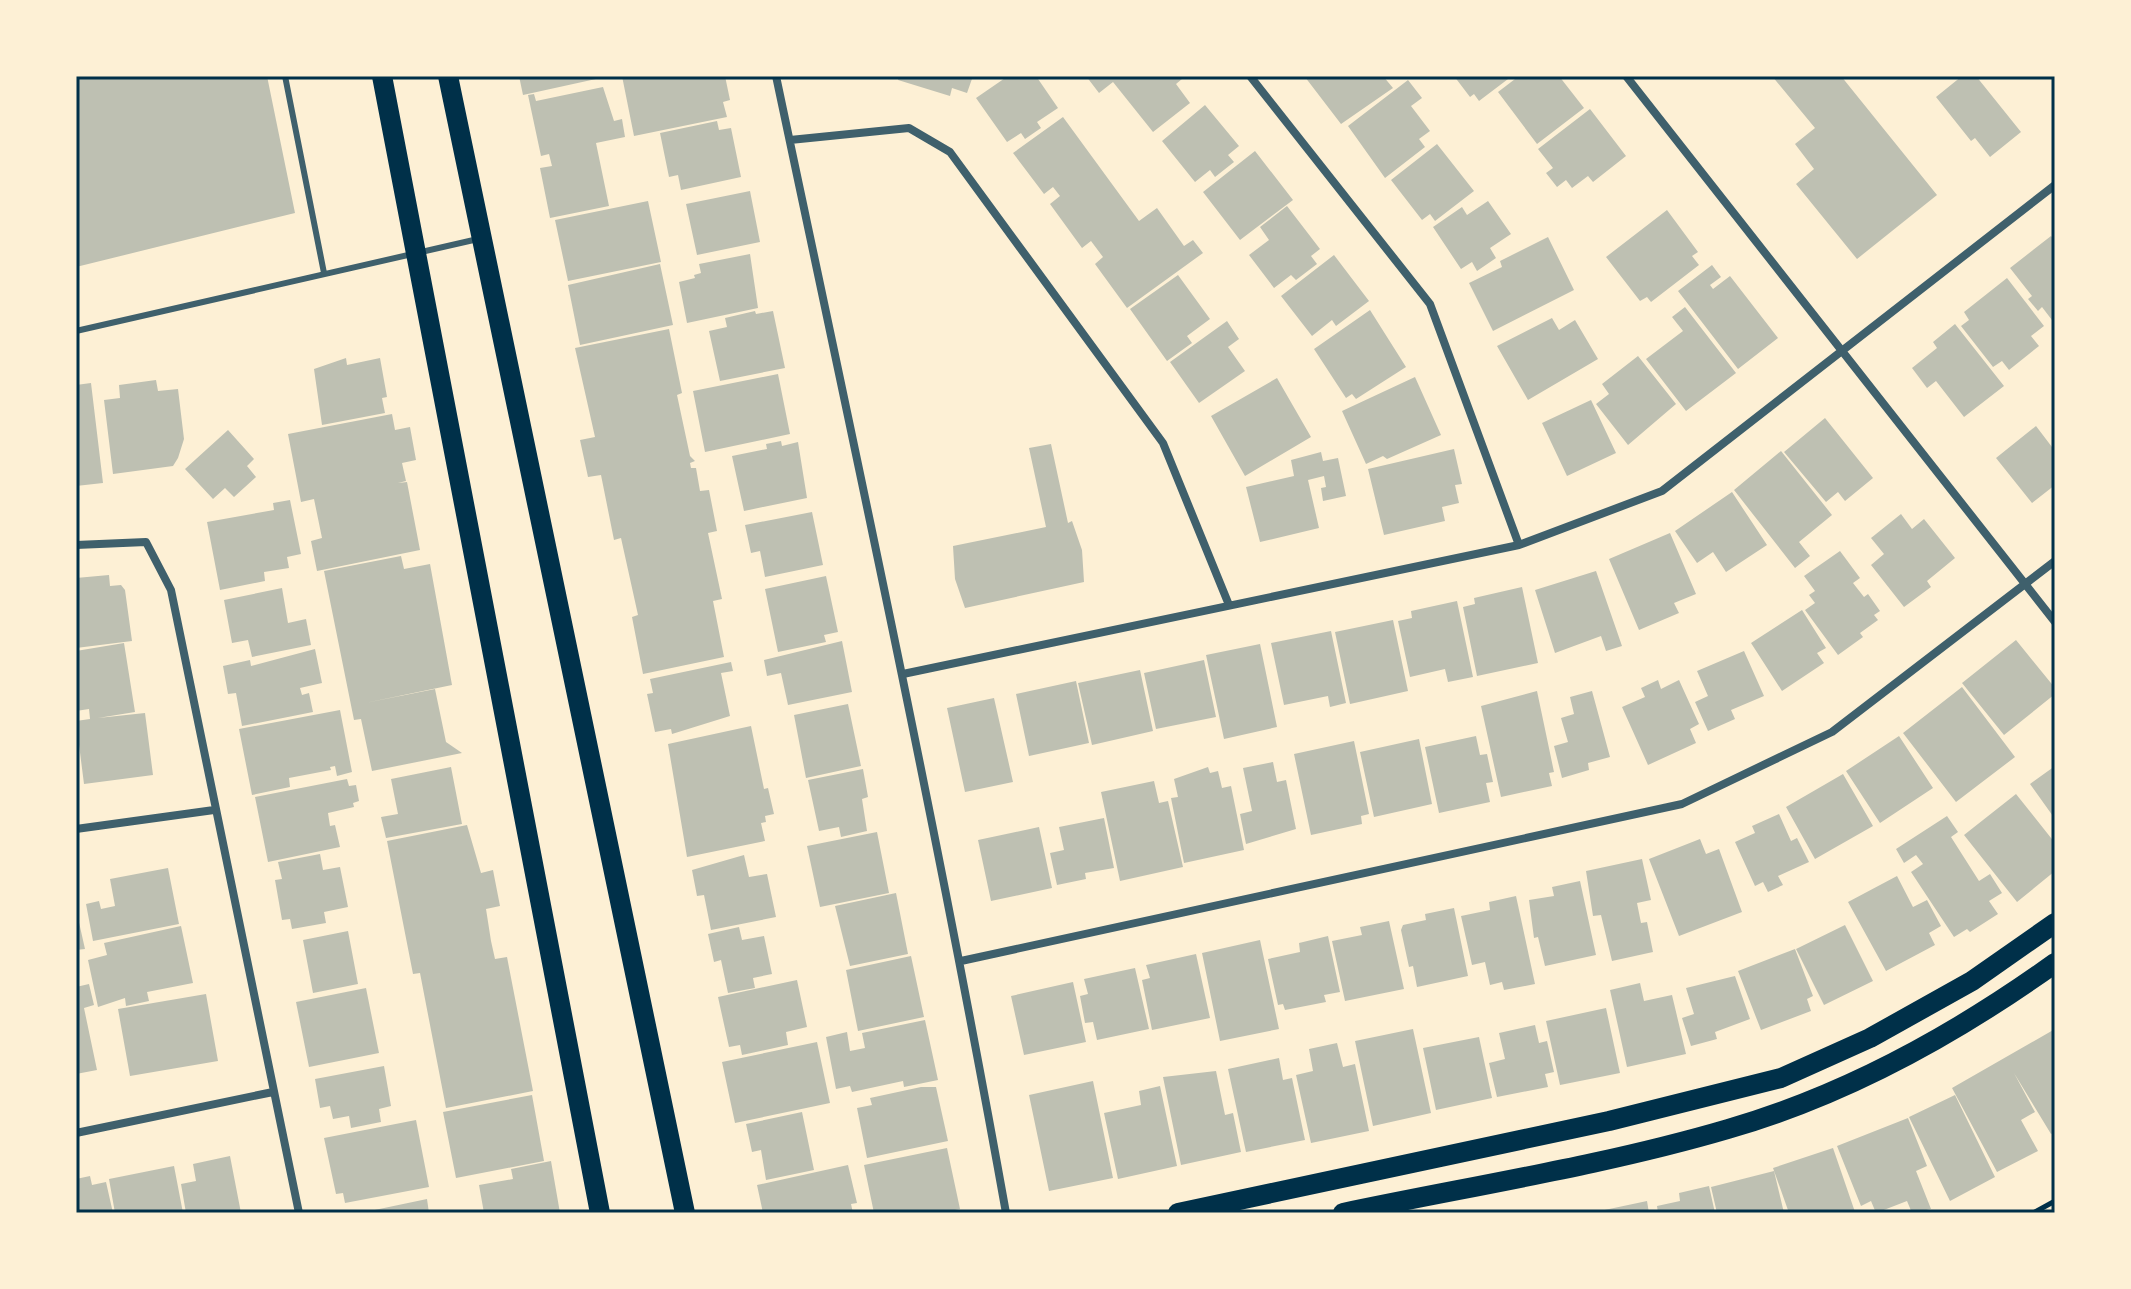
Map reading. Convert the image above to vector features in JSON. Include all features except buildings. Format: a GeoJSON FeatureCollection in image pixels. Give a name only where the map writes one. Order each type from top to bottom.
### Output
{"type":"FeatureCollection","features":[{"type":"Feature","properties":{"kind":"main road"},"geometry":{"type":"LineString","coordinates":[[382,76],[600,1213]]}},
{"type":"Feature","properties":{"kind":"main road"},"geometry":{"type":"LineString","coordinates":[[448,76],[685,1213]]}},
{"type":"Feature","properties":{"kind":"main road"},"geometry":{"type":"LineString","coordinates":[[1178,1213],[1609,1121],[1781,1078],[1870,1038],[1959,988],[2055,923]]}},
{"type":"Feature","properties":{"kind":"main road"},"geometry":{"type":"LineString","coordinates":[[1343,1213],[1728,1129],[1776,1112],[1927,1046],[2055,963]]}},
{"type":"Feature","properties":{"kind":"street"},"geometry":{"type":"LineString","coordinates":[[776,76],[903,674],[961,961],[1006,1213]]}},
{"type":"Feature","properties":{"kind":"street"},"geometry":{"type":"LineString","coordinates":[[1250,76],[1430,304],[1519,545]]}},
{"type":"Feature","properties":{"kind":"street"},"geometry":{"type":"LineString","coordinates":[[1626,76],[2055,622]]}},
{"type":"Feature","properties":{"kind":"street"},"geometry":{"type":"LineString","coordinates":[[790,140],[909,128],[950,152],[1163,443],[1229,605]]}},
{"type":"Feature","properties":{"kind":"street"},"geometry":{"type":"LineString","coordinates":[[903,674],[1519,545],[1662,491],[2055,185]]}},
{"type":"Feature","properties":{"kind":"street"},"geometry":{"type":"LineString","coordinates":[[76,545],[146,542],[171,590],[299,1213]]}},
{"type":"Feature","properties":{"kind":"street"},"geometry":{"type":"LineString","coordinates":[[961,961],[1682,804],[1832,732],[2055,561]]}},
{"type":"Feature","properties":{"kind":"street"},"geometry":{"type":"LineString","coordinates":[[76,829],[214,810]]}},
{"type":"Feature","properties":{"kind":"street"},"geometry":{"type":"LineString","coordinates":[[76,1133],[273,1092]]}},
{"type":"Feature","properties":{"kind":"lane"},"geometry":{"type":"LineString","coordinates":[[285,76],[324,273]]}},
{"type":"Feature","properties":{"kind":"lane"},"geometry":{"type":"LineString","coordinates":[[76,331],[482,238]]}},
{"type":"Feature","properties":{"kind":"path"},"geometry":{"type":"LineString","coordinates":[[2033,1213],[2055,1201]]}}]}
